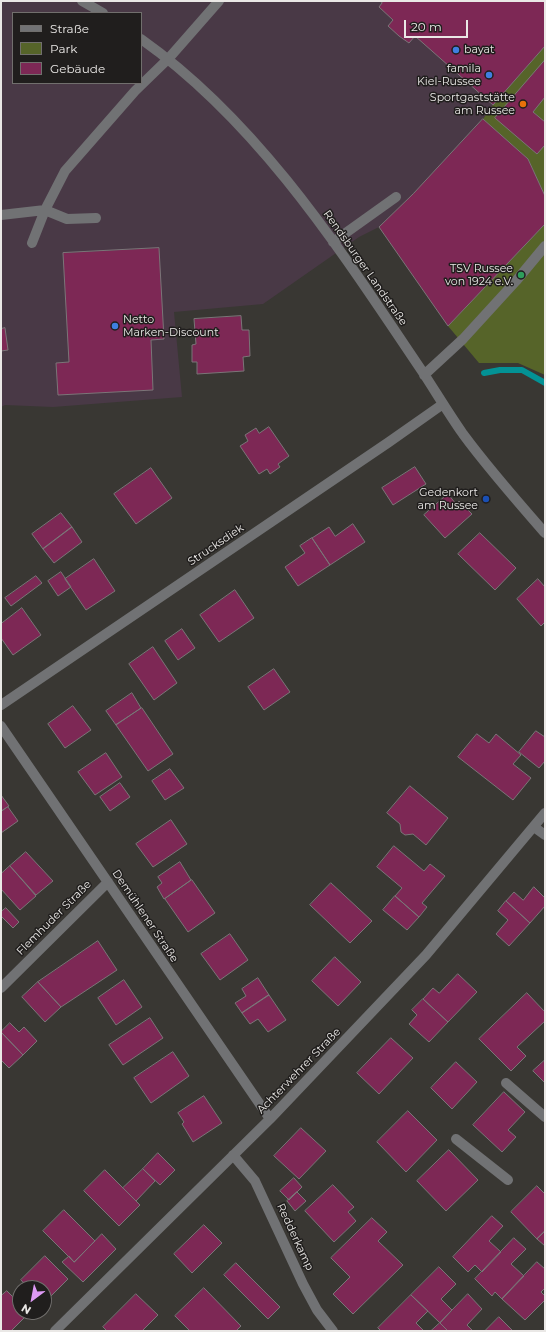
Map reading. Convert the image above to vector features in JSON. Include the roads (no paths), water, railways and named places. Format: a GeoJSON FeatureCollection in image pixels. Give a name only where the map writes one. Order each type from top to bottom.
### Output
{"type":"FeatureCollection","features":[{"type":"Feature","properties":{"kind":"street"},"geometry":{"type":"LineString","coordinates":[[82,1],[101,12]]}},
{"type":"Feature","properties":{"kind":"street"},"geometry":{"type":"LineString","coordinates":[[142,83],[169,58],[219,1]]}},
{"type":"Feature","properties":{"kind":"street","name":"Rendsburger Landstraße"},"geometry":{"type":"LineString","coordinates":[[142,40],[169,58],[204,89],[267,158],[333,242],[463,433],[503,485],[545,533]]}},
{"type":"Feature","properties":{"kind":"street"},"geometry":{"type":"LineString","coordinates":[[32,243],[45,210],[65,171],[141,84]]}},
{"type":"Feature","properties":{"kind":"street"},"geometry":{"type":"LineString","coordinates":[[333,242],[396,197]]}},
{"type":"Feature","properties":{"kind":"street"},"geometry":{"type":"LineString","coordinates":[[1,215],[45,210],[67,219],[96,218]]}},
{"type":"Feature","properties":{"kind":"street"},"geometry":{"type":"LineString","coordinates":[[424,374],[463,339],[516,281],[545,246]]}},
{"type":"Feature","properties":{"kind":"street","name":"Strucksdiek"},"geometry":{"type":"LineString","coordinates":[[1,705],[383,447],[443,404]]}},
{"type":"Feature","properties":{"kind":"street","name":"Demühlener Straße"},"geometry":{"type":"LineString","coordinates":[[1,726],[270,1119]]}},
{"type":"Feature","properties":{"kind":"street","name":"Achterwehrer Straße"},"geometry":{"type":"LineString","coordinates":[[55,1331],[270,1119],[426,955],[545,813]]}},
{"type":"Feature","properties":{"kind":"street"},"geometry":{"type":"LineString","coordinates":[[534,827],[545,835]]}},
{"type":"Feature","properties":{"kind":"street","name":"Flemhuder Straße"},"geometry":{"type":"LineString","coordinates":[[1,988],[108,882]]}},
{"type":"Feature","properties":{"kind":"street"},"geometry":{"type":"LineString","coordinates":[[506,1083],[545,1117]]}},
{"type":"Feature","properties":{"kind":"street"},"geometry":{"type":"LineString","coordinates":[[456,1139],[508,1180]]}},
{"type":"Feature","properties":{"kind":"street","name":"Redderkamp"},"geometry":{"type":"LineString","coordinates":[[234,1155],[255,1181],[303,1284],[317,1310],[332,1331]]}},
{"type":"Feature","properties":{"kind":"waterway"},"geometry":{"type":"LineString","coordinates":[[484,373],[500,370],[522,370],[545,383]]}},
{"type":"Feature","properties":{"kind":"place","name":"bayat"},"geometry":{"type":"Point","coordinates":[456,50]}},
{"type":"Feature","properties":{"kind":"place","name":"famila Kiel-Russee"},"geometry":{"type":"Point","coordinates":[489,75]}},
{"type":"Feature","properties":{"kind":"place","name":"Sportgaststätte am Russee"},"geometry":{"type":"Point","coordinates":[523,104]}},
{"type":"Feature","properties":{"kind":"place","name":"TSV Russee von 1924 e.V."},"geometry":{"type":"Point","coordinates":[521,275]}},
{"type":"Feature","properties":{"kind":"place","name":"Netto Marken-Discount"},"geometry":{"type":"Point","coordinates":[115,326]}},
{"type":"Feature","properties":{"kind":"place","name":"Gedenkort am Russee"},"geometry":{"type":"Point","coordinates":[486,499]}}]}
